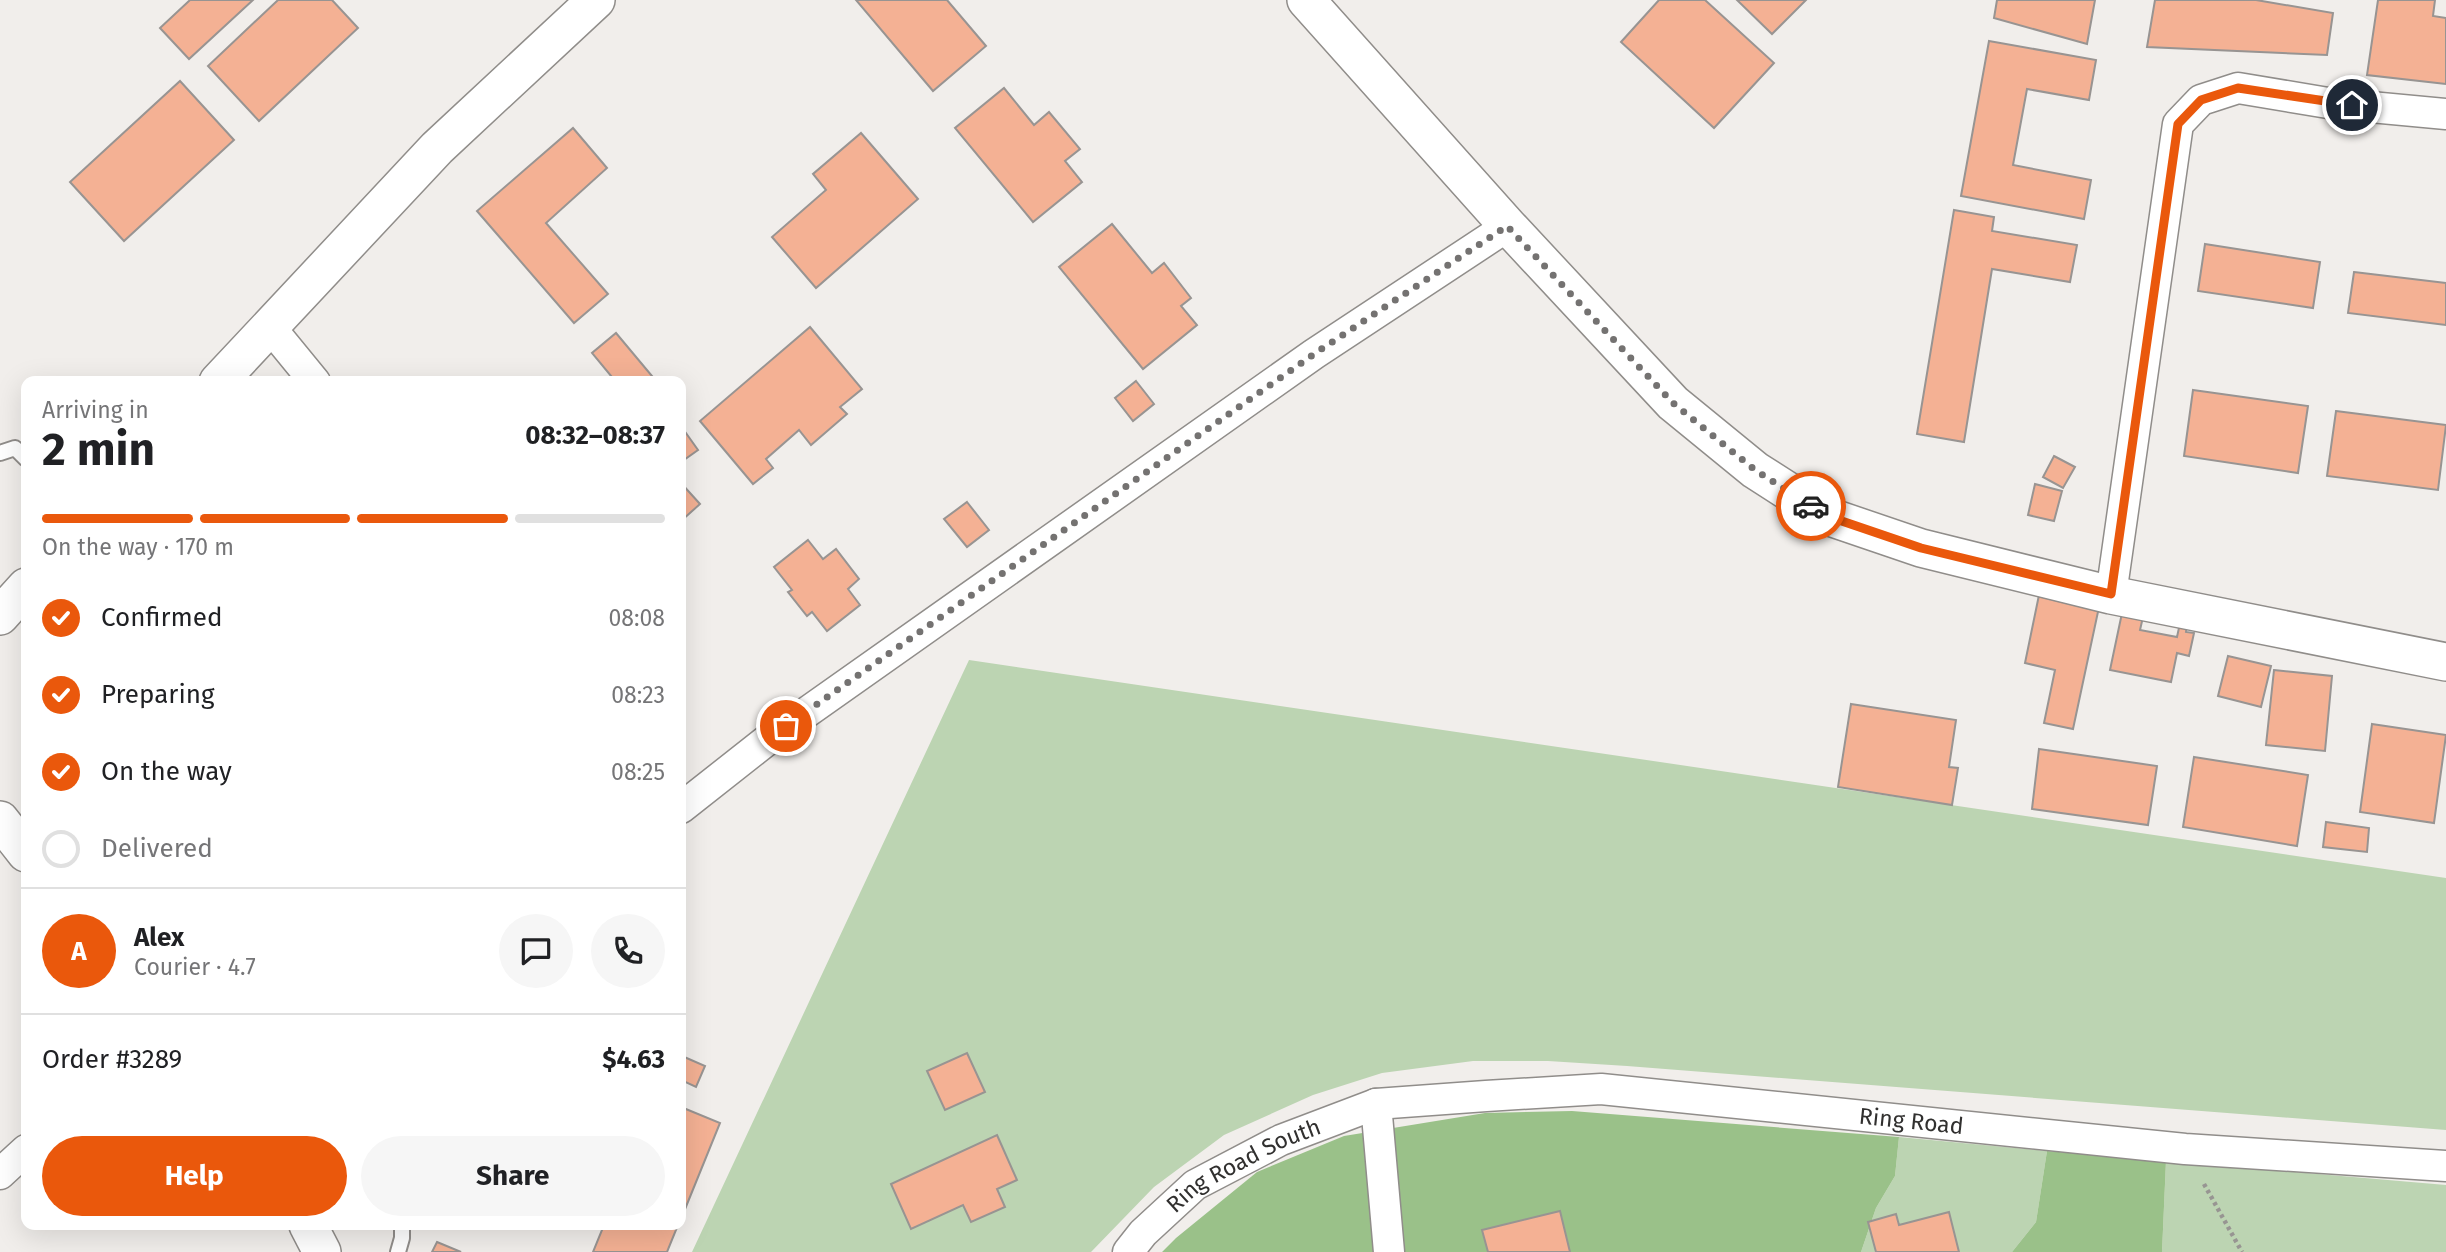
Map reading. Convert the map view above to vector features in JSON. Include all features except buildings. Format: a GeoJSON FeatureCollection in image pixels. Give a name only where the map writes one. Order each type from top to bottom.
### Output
{"type":"FeatureCollection","features":[{"type":"Feature","properties":{"kind":"street"},"geometry":{"type":"LineString","coordinates":[[224,376],[437,148],[596,0]]}},
{"type":"Feature","properties":{"kind":"street"},"geometry":{"type":"LineString","coordinates":[[1306,0],[1507,226],[1673,403],[1755,470],[1827,516],[1921,548],[2111,594],[2446,662]]}},
{"type":"Feature","properties":{"kind":"street"},"geometry":{"type":"LineString","coordinates":[[2111,594],[2178,124],[2201,100],[2238,88],[2328,103],[2446,114]]}},
{"type":"Feature","properties":{"kind":"street"},"geometry":{"type":"LineString","coordinates":[[686,804],[777,733],[1314,354],[1507,226]]}},
{"type":"Feature","properties":{"kind":"street"},"geometry":{"type":"LineString","coordinates":[[270,327],[310,376]]}},
{"type":"Feature","properties":{"kind":"street"},"geometry":{"type":"LineString","coordinates":[[0,616],[21,593]]}},
{"type":"Feature","properties":{"kind":"street"},"geometry":{"type":"LineString","coordinates":[[0,820],[21,847]]}},
{"type":"Feature","properties":{"kind":"street","name":"Ring Road"},"geometry":{"type":"LineString","coordinates":[[1376,1104],[1601,1089],[2185,1149],[2446,1166]]}},
{"type":"Feature","properties":{"kind":"street"},"geometry":{"type":"LineString","coordinates":[[1376,1104],[1389,1252]]}},
{"type":"Feature","properties":{"kind":"street","name":"Ring Road South"},"geometry":{"type":"LineString","coordinates":[[1128,1252],[1143,1233],[1195,1185],[1281,1140],[1376,1104]]}},
{"type":"Feature","properties":{"kind":"street"},"geometry":{"type":"LineString","coordinates":[[0,1174],[21,1155]]}},
{"type":"Feature","properties":{"kind":"street"},"geometry":{"type":"LineString","coordinates":[[311,1230],[322,1252]]}},
{"type":"Feature","properties":{"kind":"lane"},"geometry":{"type":"LineString","coordinates":[[0,453],[15,448],[21,454]]}},
{"type":"Feature","properties":{"kind":"lane"},"geometry":{"type":"LineString","coordinates":[[398,1252],[402,1230]]}},
{"type":"Feature","properties":{"kind":"path"},"geometry":{"type":"LineString","coordinates":[[2185,1149],[2242,1252]]}},
{"type":"Feature","properties":{"kind":"green space"},"geometry":{"type":"Polygon","coordinates":[[[969,660],[2446,878],[2446,1130],[1627,1066],[1548,1061],[1473,1061],[1382,1073],[1313,1095],[1224,1135],[1154,1187],[1091,1252],[692,1252],[969,660]]]}},
{"type":"Feature","properties":{"kind":"green space"},"geometry":{"type":"Polygon","coordinates":[[[1572,1111],[1899,1137],[1895,1176],[1876,1208],[1861,1252],[1162,1252],[1257,1172],[1344,1136],[1485,1113],[1572,1111]]]}},
{"type":"Feature","properties":{"kind":"green space"},"geometry":{"type":"Polygon","coordinates":[[[1899,1137],[2047,1151],[2036,1222],[2012,1252],[1861,1252],[1876,1208],[1895,1176],[1899,1137]]]}},
{"type":"Feature","properties":{"kind":"green space"},"geometry":{"type":"Polygon","coordinates":[[[2047,1151],[2166,1161],[2162,1252],[2012,1252],[2036,1222],[2047,1151]]]}},
{"type":"Feature","properties":{"kind":"green space"},"geometry":{"type":"Polygon","coordinates":[[[2166,1161],[2446,1185],[2446,1252],[2162,1252],[2166,1161]]]}},
{"type":"Feature","properties":{"kind":"way so far"},"geometry":{"type":"LineString","coordinates":[[786,726],[1314,354],[1507,226],[1673,403],[1755,470],[1811,506]]}},
{"type":"Feature","properties":{"kind":"route"},"geometry":{"type":"LineString","coordinates":[[1811,506],[1827,516],[1921,548],[2111,594],[2178,124],[2201,100],[2238,88],[2352,105]]}}]}
